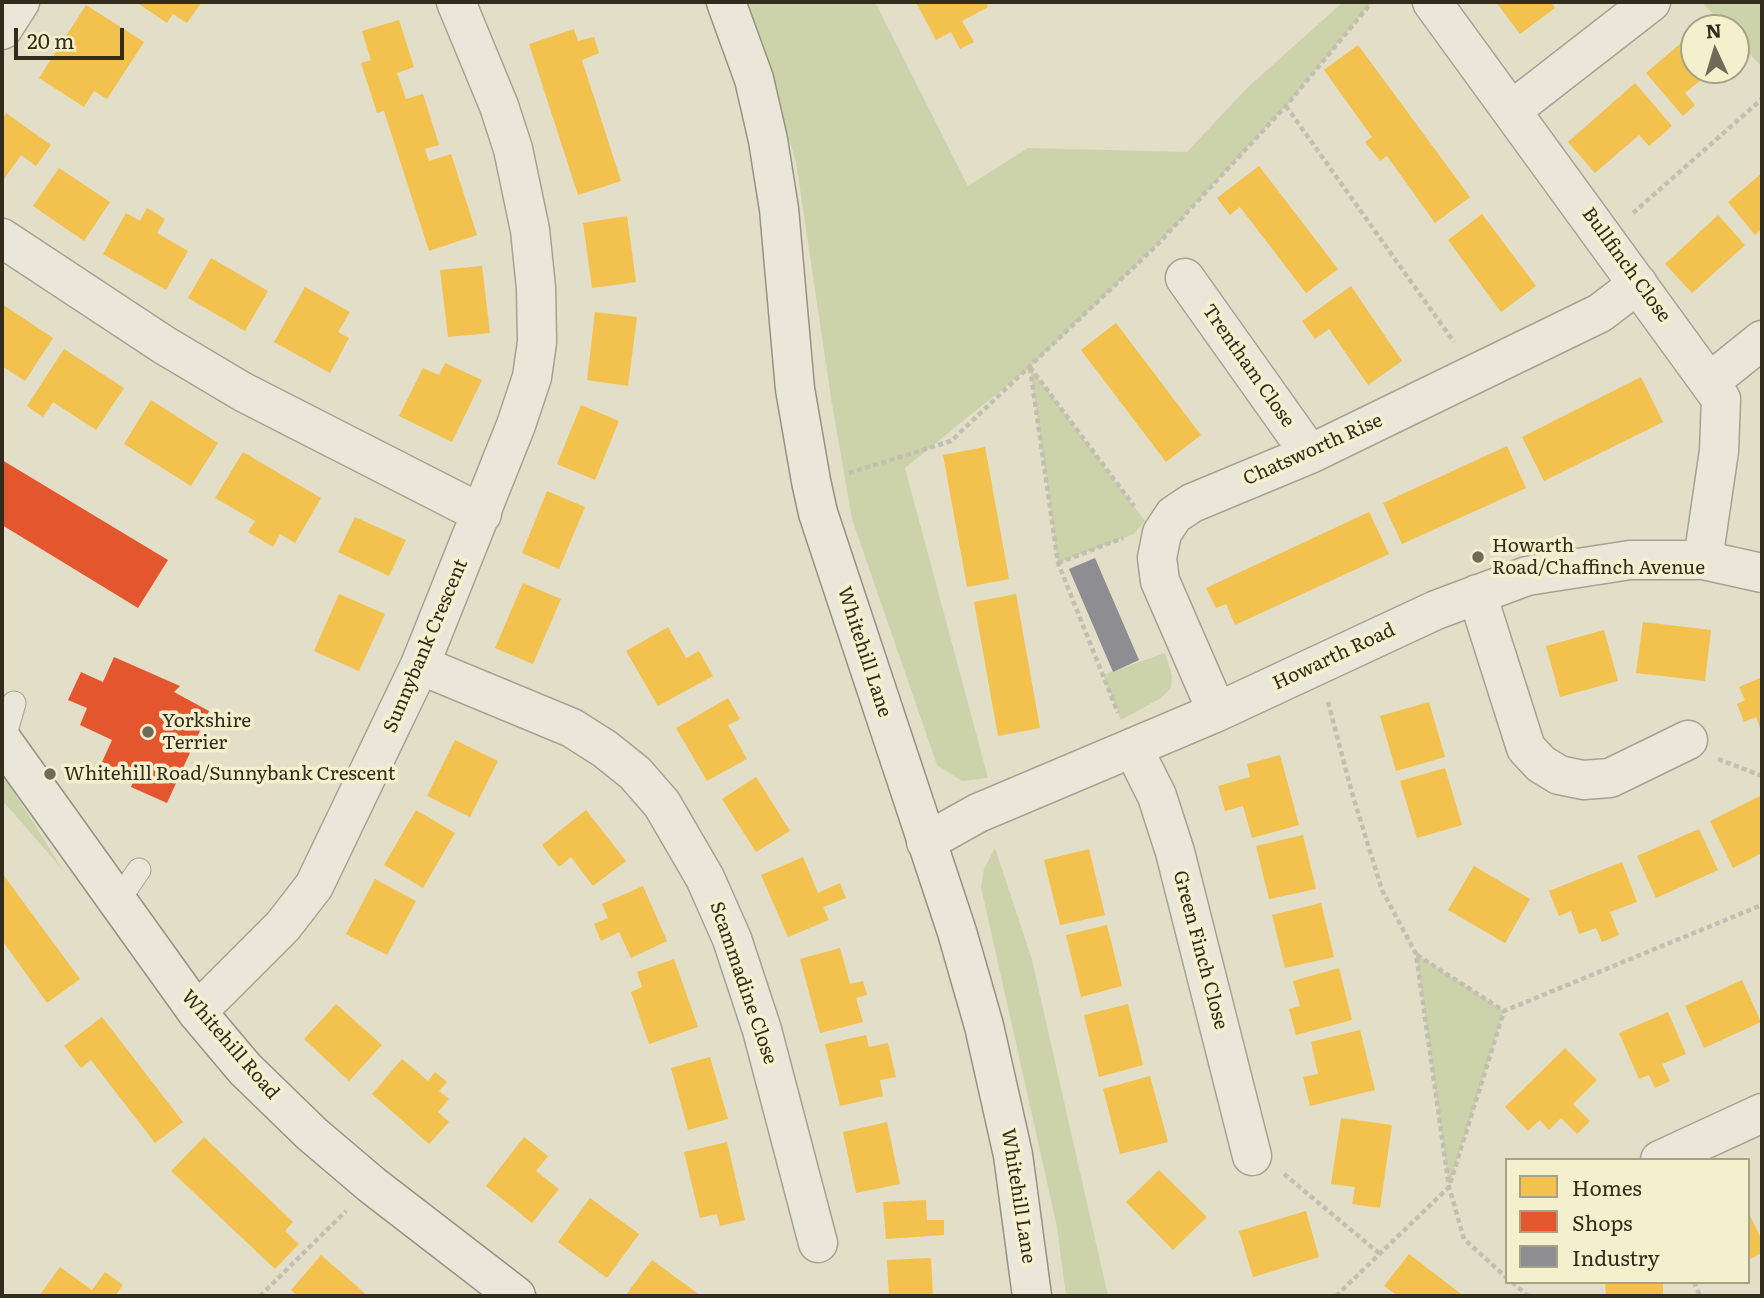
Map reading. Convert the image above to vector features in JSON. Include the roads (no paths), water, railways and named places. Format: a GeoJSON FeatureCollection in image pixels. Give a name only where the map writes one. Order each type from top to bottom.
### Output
{"type":"FeatureCollection","features":[{"type":"Feature","properties":{"kind":"street"},"geometry":{"type":"LineString","coordinates":[[2,30],[20,2]]}},
{"type":"Feature","properties":{"kind":"street","name":"Whitehill Lane"},"geometry":{"type":"LineString","coordinates":[[726,2],[754,79],[768,140],[779,209],[795,389],[811,481],[957,932],[1000,1088],[1013,1155],[1032,1296]]}},
{"type":"Feature","properties":{"kind":"street","name":"Bullfinch Close"},"geometry":{"type":"LineString","coordinates":[[1432,2],[1711,381],[1721,399],[1722,424],[1703,560]]}},
{"type":"Feature","properties":{"kind":"street"},"geometry":{"type":"LineString","coordinates":[[1512,110],[1640,5]]}},
{"type":"Feature","properties":{"kind":"street","name":"Sunnybank Crescent"},"geometry":{"type":"LineString","coordinates":[[197,1012],[283,926],[314,886],[331,827],[421,665],[482,514],[532,377],[537,342],[536,288],[530,230],[513,149],[469,6]]}},
{"type":"Feature","properties":{"kind":"street"},"geometry":{"type":"LineString","coordinates":[[2,238],[164,345],[243,392],[482,514]]}},
{"type":"Feature","properties":{"kind":"street","name":"Trentham Close"},"geometry":{"type":"LineString","coordinates":[[1185,278],[1310,454]]}},
{"type":"Feature","properties":{"kind":"street","name":"Chatsworth Rise"},"geometry":{"type":"LineString","coordinates":[[1217,712],[1160,581],[1154,527],[1192,503],[1310,454],[1600,313],[1639,284]]}},
{"type":"Feature","properties":{"kind":"street"},"geometry":{"type":"LineString","coordinates":[[1711,381],[1762,340]]}},
{"type":"Feature","properties":{"kind":"street","name":"Howarth Road"},"geometry":{"type":"LineString","coordinates":[[926,842],[978,813],[1217,712],[1477,594],[1527,576],[1630,560],[1703,560],[1762,573]]}},
{"type":"Feature","properties":{"kind":"street"},"geometry":{"type":"LineString","coordinates":[[1477,594],[1526,748],[1541,764],[1559,775],[1583,780],[1611,778],[1688,740]]}},
{"type":"Feature","properties":{"kind":"street","name":"Scammadine Close"},"geometry":{"type":"LineString","coordinates":[[421,665],[572,729],[606,749],[635,773],[662,804],[699,867],[732,939],[762,1030],[818,1243]]}},
{"type":"Feature","properties":{"kind":"street","name":"Whitehill Road"},"geometry":{"type":"LineString","coordinates":[[2,741],[197,1012],[245,1069],[312,1134],[372,1185],[516,1296]]}},
{"type":"Feature","properties":{"kind":"street","name":"Green Finch Close"},"geometry":{"type":"LineString","coordinates":[[1133,748],[1157,796],[1174,852],[1252,1156]]}},
{"type":"Feature","properties":{"kind":"street"},"geometry":{"type":"LineString","coordinates":[[1664,1158],[1762,1113]]}},
{"type":"Feature","properties":{"kind":"lane"},"geometry":{"type":"LineString","coordinates":[[2,741],[14,704]]}},
{"type":"Feature","properties":{"kind":"lane"},"geometry":{"type":"LineString","coordinates":[[117,902],[139,870]]}},
{"type":"Feature","properties":{"kind":"place","name":"Howarth Road/Chaffinch Avenue"},"geometry":{"type":"Point","coordinates":[1478,557]}},
{"type":"Feature","properties":{"kind":"place","name":"Yorkshire Terrier"},"geometry":{"type":"Point","coordinates":[148,732]}},
{"type":"Feature","properties":{"kind":"place","name":"Whitehill Road/Sunnybank Crescent"},"geometry":{"type":"Point","coordinates":[50,774]}}]}
